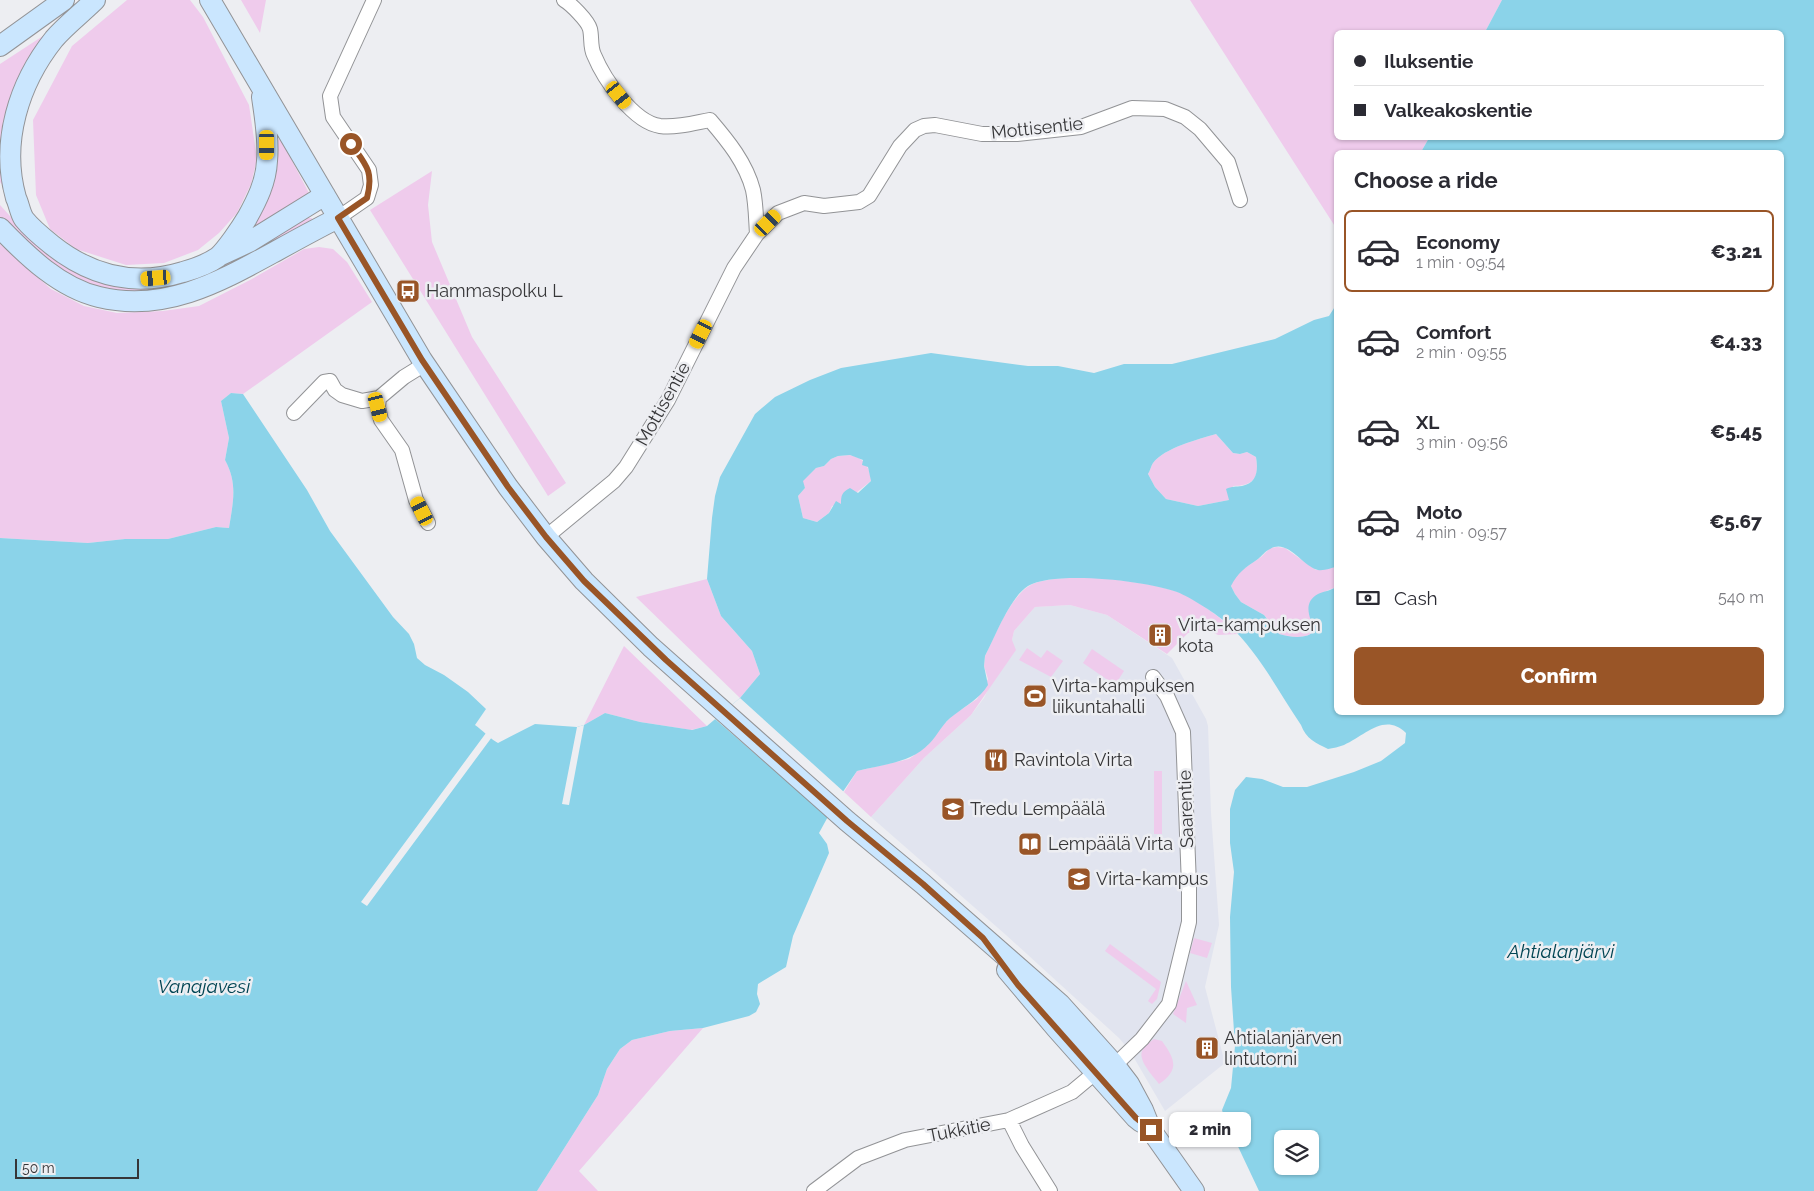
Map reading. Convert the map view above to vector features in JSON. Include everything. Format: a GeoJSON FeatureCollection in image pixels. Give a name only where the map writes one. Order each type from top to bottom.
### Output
{"type":"FeatureCollection","features":[{"type":"Feature","properties":{"kind":"street"},"geometry":{"type":"LineString","coordinates":[[0,46],[64,0]]}},
{"type":"Feature","properties":{"kind":"street"},"geometry":{"type":"LineString","coordinates":[[23,218],[12,185],[9,169],[9,139],[15,109],[39,61],[55,38],[96,0]]}},
{"type":"Feature","properties":{"kind":"street"},"geometry":{"type":"LineString","coordinates":[[210,0],[425,364],[508,487],[546,537],[584,581],[651,647],[847,821],[923,884],[1060,1004],[1105,1069],[1129,1084],[1151,1130],[1194,1191]]}},
{"type":"Feature","properties":{"kind":"street"},"geometry":{"type":"LineString","coordinates":[[0,228],[32,260],[63,282],[98,297],[134,302],[156,301],[179,296],[226,279],[338,218],[367,198],[370,185],[369,170],[334,117],[330,96],[374,0]]}},
{"type":"Feature","properties":{"kind":"street"},"geometry":{"type":"LineString","coordinates":[[564,0],[570,4],[590,27],[593,54],[612,86],[627,105],[645,120],[659,126],[710,120],[724,136],[747,172],[753,192],[757,234]]}},
{"type":"Feature","properties":{"kind":"street"},"geometry":{"type":"LineString","coordinates":[[218,257],[242,227],[263,186],[268,162],[266,126],[260,85]]}},
{"type":"Feature","properties":{"kind":"street","name":"Mottisentie"},"geometry":{"type":"LineString","coordinates":[[546,537],[614,481],[626,467],[668,400],[734,268],[757,234],[778,213],[804,203],[824,206],[859,202],[869,196],[900,146],[915,130],[924,126],[935,125],[982,134],[1017,134],[1081,127],[1132,108],[1166,109],[1184,117],[1200,129],[1228,162],[1240,200]]}},
{"type":"Feature","properties":{"kind":"street"},"geometry":{"type":"LineString","coordinates":[[0,191],[36,233],[71,259],[86,268],[121,277],[142,279],[170,276],[195,268],[249,242],[325,195]]}},
{"type":"Feature","properties":{"kind":"street"},"geometry":{"type":"LineString","coordinates":[[294,413],[324,382],[330,381],[342,396],[362,401],[379,398],[404,377],[425,364]]}},
{"type":"Feature","properties":{"kind":"street"},"geometry":{"type":"LineString","coordinates":[[379,398],[378,407],[381,420],[402,450],[416,500],[428,523]]}},
{"type":"Feature","properties":{"kind":"street","name":"Saarentie"},"geometry":{"type":"LineString","coordinates":[[1105,1069],[1142,1039],[1169,1004],[1189,922],[1183,732],[1167,696],[1153,677]]}},
{"type":"Feature","properties":{"kind":"street","name":"Tukkitie"},"geometry":{"type":"LineString","coordinates":[[814,1191],[858,1158],[904,1140],[1009,1120],[1072,1092],[1105,1069]]}},
{"type":"Feature","properties":{"kind":"street"},"geometry":{"type":"LineString","coordinates":[[1009,1120],[1022,1146],[1050,1191]]}},
{"type":"Feature","properties":{"kind":"shaded area"},"geometry":{"type":"Polygon","coordinates":[[[127,0],[190,0],[203,17],[249,105],[257,159],[251,184],[237,213],[219,233],[198,250],[164,263],[126,265],[76,249],[50,229],[36,195],[33,120],[72,46],[127,0]]]}},
{"type":"Feature","properties":{"kind":"shaded area"},"geometry":{"type":"Polygon","coordinates":[[[241,0],[266,0],[260,33],[241,0]]]}},
{"type":"Feature","properties":{"kind":"shaded area"},"geometry":{"type":"Polygon","coordinates":[[[1190,0],[1502,0],[1486,30],[1334,30],[1334,140],[1428,140],[1422,150],[1334,150],[1334,225],[1190,0]]]}},
{"type":"Feature","properties":{"kind":"shaded area"},"geometry":{"type":"Polygon","coordinates":[[[49,32],[17,81],[9,100],[2,138],[6,190],[0,182],[0,64],[49,32]]]}},
{"type":"Feature","properties":{"kind":"shaded area"},"geometry":{"type":"Polygon","coordinates":[[[277,139],[281,140],[310,195],[240,237],[277,139]]]}},
{"type":"Feature","properties":{"kind":"shaded area"},"geometry":{"type":"Polygon","coordinates":[[[432,171],[428,205],[432,242],[472,337],[566,483],[548,496],[370,210],[432,171]]]}},
{"type":"Feature","properties":{"kind":"shaded area"},"geometry":{"type":"Polygon","coordinates":[[[0,205],[29,237],[130,285],[306,218],[312,218],[311,221],[190,286],[151,294],[89,287],[27,248],[0,218],[0,205]]]}},
{"type":"Feature","properties":{"kind":"shaded area"},"geometry":{"type":"Polygon","coordinates":[[[0,244],[51,289],[84,306],[117,313],[163,311],[199,306],[252,279],[304,249],[319,247],[333,249],[347,262],[372,302],[243,394],[231,393],[221,401],[229,438],[225,460],[233,485],[229,528],[216,527],[168,539],[125,539],[88,543],[0,538],[0,244]]]}},
{"type":"Feature","properties":{"kind":"shaded area"},"geometry":{"type":"Polygon","coordinates":[[[1216,434],[1233,453],[1247,452],[1256,457],[1257,470],[1254,479],[1240,486],[1233,486],[1229,500],[1198,506],[1166,499],[1155,487],[1148,474],[1153,463],[1173,449],[1191,441],[1216,434]]]}},
{"type":"Feature","properties":{"kind":"shaded area"},"geometry":{"type":"Polygon","coordinates":[[[850,455],[863,461],[869,471],[871,481],[842,504],[832,506],[829,513],[817,522],[803,518],[798,496],[805,488],[802,481],[816,468],[824,466],[831,459],[850,455]]]}},
{"type":"Feature","properties":{"kind":"shaded area"},"geometry":{"type":"Polygon","coordinates":[[[1270,548],[1285,548],[1316,570],[1334,567],[1334,588],[1324,592],[1312,622],[1314,630],[1308,635],[1293,637],[1279,634],[1264,615],[1241,602],[1231,586],[1236,574],[1261,557],[1270,548]]]}},
{"type":"Feature","properties":{"kind":"shaded area"},"geometry":{"type":"Polygon","coordinates":[[[1097,577],[1148,584],[1178,592],[1210,610],[1238,634],[1218,635],[1206,629],[1188,633],[1167,654],[1107,615],[1070,605],[1035,607],[1014,631],[1012,640],[1016,650],[971,715],[924,758],[871,817],[844,792],[857,771],[909,759],[928,745],[953,715],[977,699],[988,679],[984,666],[985,656],[1006,613],[1013,602],[1029,586],[1045,580],[1060,578],[1097,577]]]}},
{"type":"Feature","properties":{"kind":"shaded area"},"geometry":{"type":"Polygon","coordinates":[[[707,579],[721,616],[752,651],[760,674],[740,698],[636,597],[707,579]]]}},
{"type":"Feature","properties":{"kind":"shaded area","name":"Virta-kampus"},"geometry":{"type":"Polygon","coordinates":[[[1070,605],[1107,615],[1172,658],[1206,719],[1208,726],[1211,813],[1219,925],[1205,987],[1225,1063],[1165,1111],[1130,1051],[1119,1038],[1006,935],[871,817],[924,758],[971,715],[984,698],[1012,640],[1014,631],[1035,607],[1070,605]]]}},
{"type":"Feature","properties":{"kind":"shaded area"},"geometry":{"type":"Polygon","coordinates":[[[624,646],[707,726],[691,730],[640,722],[605,713],[584,725],[624,646]]]}},
{"type":"Feature","properties":{"kind":"shaded area"},"geometry":{"type":"Polygon","coordinates":[[[1027,648],[1041,658],[1047,650],[1063,661],[1051,677],[1019,660],[1027,648]]]}},
{"type":"Feature","properties":{"kind":"shaded area"},"geometry":{"type":"Polygon","coordinates":[[[1092,649],[1124,671],[1115,685],[1083,663],[1092,649]]]}},
{"type":"Feature","properties":{"kind":"shaded area"},"geometry":{"type":"Polygon","coordinates":[[[1154,771],[1162,771],[1162,834],[1154,834],[1154,771]]]}},
{"type":"Feature","properties":{"kind":"shaded area"},"geometry":{"type":"Polygon","coordinates":[[[1194,938],[1212,943],[1207,958],[1190,953],[1194,938]]]}},
{"type":"Feature","properties":{"kind":"shaded area"},"geometry":{"type":"Polygon","coordinates":[[[1110,944],[1161,982],[1157,999],[1152,1004],[1148,1001],[1156,989],[1105,951],[1110,944]]]}},
{"type":"Feature","properties":{"kind":"shaded area"},"geometry":{"type":"Polygon","coordinates":[[[1186,981],[1197,1005],[1187,1008],[1186,1023],[1173,1014],[1186,981]]]}},
{"type":"Feature","properties":{"kind":"shaded area"},"geometry":{"type":"Polygon","coordinates":[[[703,1028],[579,1171],[598,1191],[537,1191],[598,1095],[607,1069],[620,1049],[632,1040],[670,1031],[703,1028]]]}},
{"type":"Feature","properties":{"kind":"shaded area"},"geometry":{"type":"Polygon","coordinates":[[[1154,1039],[1162,1041],[1170,1053],[1173,1064],[1170,1074],[1159,1084],[1144,1064],[1141,1055],[1144,1047],[1154,1039]]]}},
{"type":"Feature","properties":{"kind":"water"},"geometry":{"type":"Polygon","coordinates":[[[1502,0],[1814,0],[1814,1191],[1259,1191],[1226,1124],[1222,1110],[1231,1088],[1235,1046],[1231,987],[1230,917],[1234,872],[1230,843],[1230,809],[1235,790],[1246,777],[1262,779],[1283,787],[1307,787],[1354,772],[1381,761],[1405,743],[1406,733],[1398,727],[1382,725],[1338,747],[1328,749],[1319,745],[1303,730],[1268,673],[1249,647],[1228,624],[1211,611],[1183,594],[1163,588],[1124,581],[1079,578],[1041,581],[1021,591],[1009,608],[985,656],[984,666],[988,685],[981,694],[950,718],[932,740],[914,755],[895,762],[857,771],[836,802],[819,833],[827,844],[829,853],[793,936],[786,967],[758,984],[757,994],[760,1004],[756,1012],[749,1016],[703,1028],[670,1031],[632,1040],[620,1049],[607,1069],[598,1095],[537,1191],[0,1191],[0,538],[88,543],[125,539],[168,539],[216,527],[229,528],[233,485],[225,460],[229,438],[221,401],[231,393],[243,394],[307,490],[330,531],[393,617],[409,634],[414,644],[417,658],[468,692],[486,709],[475,725],[493,740],[498,743],[535,724],[577,727],[605,713],[640,722],[692,730],[707,726],[740,698],[760,674],[752,651],[721,616],[707,579],[712,518],[720,477],[755,414],[775,397],[841,368],[931,353],[1028,366],[1058,366],[1094,373],[1124,364],[1172,364],[1275,339],[1314,320],[1329,316],[1334,308],[1334,568],[1325,570],[1312,568],[1289,550],[1277,547],[1267,551],[1242,571],[1231,586],[1241,602],[1264,615],[1279,634],[1298,637],[1308,635],[1314,630],[1308,610],[1310,602],[1318,594],[1334,588],[1334,715],[1784,715],[1784,150],[1422,150],[1428,140],[1784,140],[1784,30],[1486,30],[1502,0]],[[1216,434],[1191,441],[1165,453],[1153,463],[1148,474],[1155,487],[1166,499],[1198,506],[1229,500],[1226,489],[1251,482],[1257,471],[1256,457],[1247,452],[1233,453],[1216,434]],[[850,455],[838,456],[831,459],[824,466],[816,468],[803,481],[805,488],[798,496],[803,518],[817,522],[829,513],[836,501],[841,504],[845,491],[850,488],[858,493],[871,481],[868,467],[862,465],[863,460],[850,455]]]}},
{"type":"Feature","properties":{"kind":"pier"},"geometry":{"type":"Polygon","coordinates":[[[740,698],[844,792],[828,817],[715,719],[740,698]]]}},
{"type":"Feature","properties":{"kind":"pier"},"geometry":{"type":"Polygon","coordinates":[[[584,725],[569,805],[562,804],[577,727],[584,725]]]}},
{"type":"Feature","properties":{"kind":"pier"},"geometry":{"type":"Polygon","coordinates":[[[486,733],[492,737],[367,906],[361,902],[486,733]]]}},
{"type":"Feature","properties":{"kind":"place","name":"Hammaspolku L"},"geometry":{"type":"Point","coordinates":[408,291]}},
{"type":"Feature","properties":{"kind":"place","name":"Virta-kampuksen kota"},"geometry":{"type":"Point","coordinates":[1160,635]}},
{"type":"Feature","properties":{"kind":"place","name":"Virta-kampuksen liikuntahalli"},"geometry":{"type":"Point","coordinates":[1035,696]}},
{"type":"Feature","properties":{"kind":"place","name":"Ravintola Virta"},"geometry":{"type":"Point","coordinates":[996,760]}},
{"type":"Feature","properties":{"kind":"place","name":"Tredu Lempäälä"},"geometry":{"type":"Point","coordinates":[953,809]}},
{"type":"Feature","properties":{"kind":"place","name":"Lempäälä Virta"},"geometry":{"type":"Point","coordinates":[1030,844]}},
{"type":"Feature","properties":{"kind":"place","name":"Virta-kampus"},"geometry":{"type":"Point","coordinates":[1079,879]}},
{"type":"Feature","properties":{"kind":"place","name":"Ahtialanjärven lintutorni"},"geometry":{"type":"Point","coordinates":[1207,1048]}},
{"type":"Feature","properties":{"kind":"route"},"geometry":{"type":"LineString","coordinates":[[351,144],[369,170],[370,185],[367,198],[338,218],[422,360],[508,487],[546,537],[584,581],[651,647],[847,821],[923,884],[983,938],[1018,985],[1136,1118],[1151,1130]]}},
{"type":"Feature","properties":{"kind":"water label","name":"Ahtialanjärvi"},"geometry":{"type":"Point","coordinates":[1561,951]}},
{"type":"Feature","properties":{"kind":"water label","name":"Vanajavesi"},"geometry":{"type":"Point","coordinates":[204,986]}}]}
